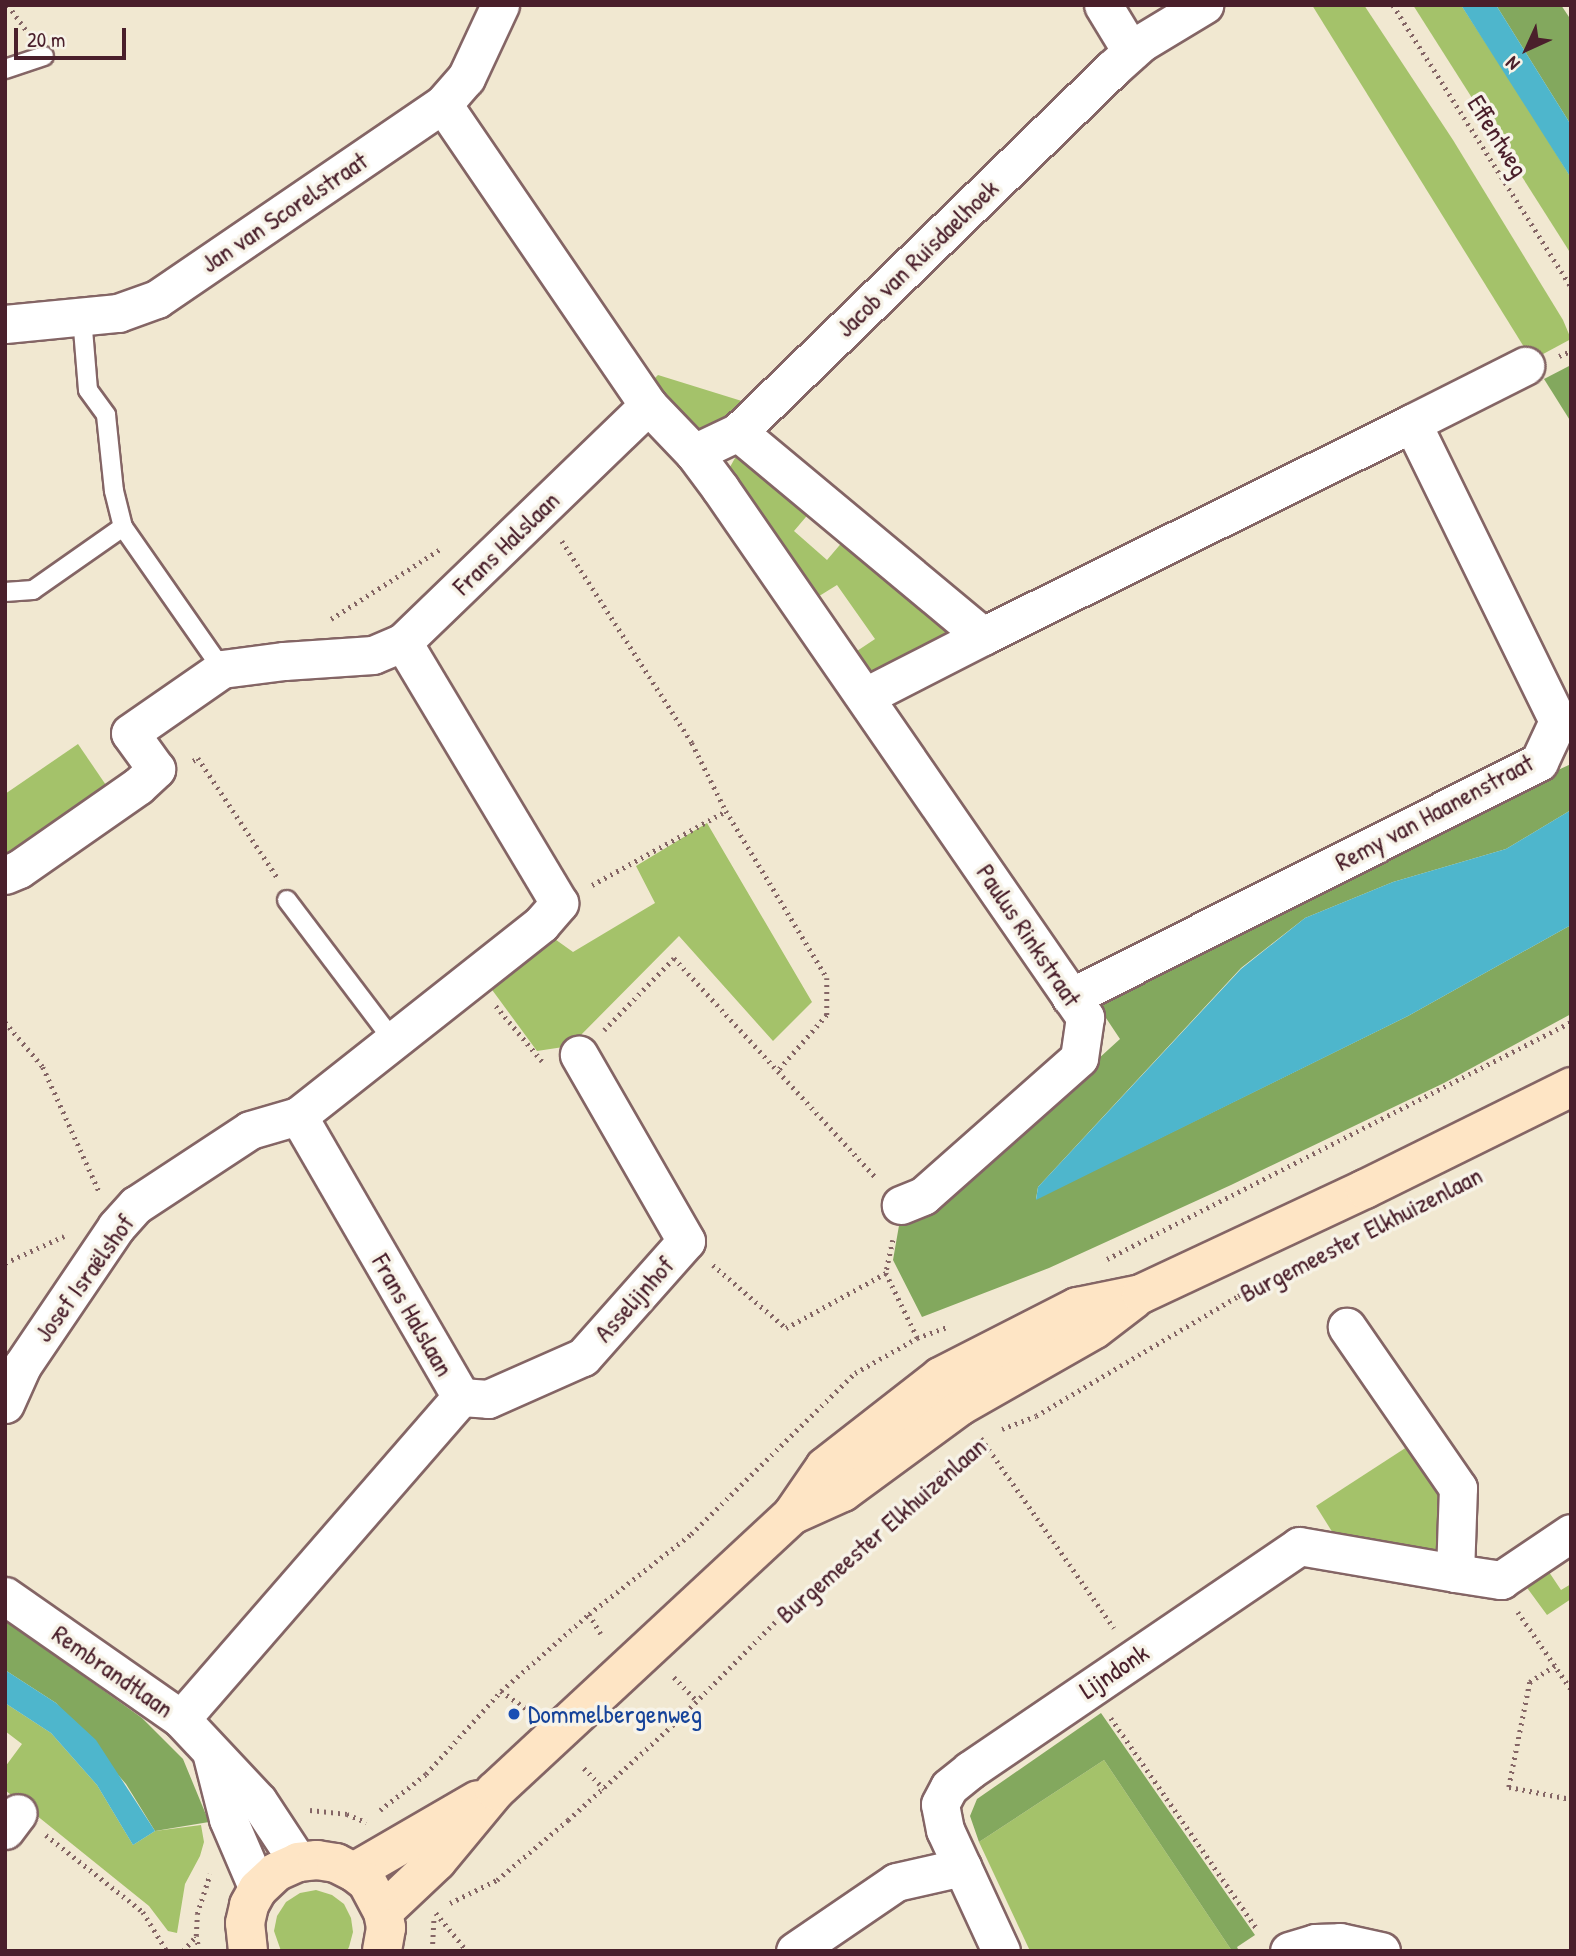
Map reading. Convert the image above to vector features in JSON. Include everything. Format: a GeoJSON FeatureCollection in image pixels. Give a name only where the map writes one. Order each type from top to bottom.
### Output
{"type":"FeatureCollection","features":[{"type":"Feature","properties":{"kind":"street","name":"Jan van Scorelstraat"},"geometry":{"type":"LineString","coordinates":[[5,324],[118,313],[157,299],[443,104],[466,78],[500,5]]}},
{"type":"Feature","properties":{"kind":"street"},"geometry":{"type":"LineString","coordinates":[[1103,5],[1131,51]]}},
{"type":"Feature","properties":{"kind":"street","name":"Jacob van Ruisdaelhoek"},"geometry":{"type":"LineString","coordinates":[[694,453],[738,432],[1131,51],[1204,5]]}},
{"type":"Feature","properties":{"kind":"street"},"geometry":{"type":"LineString","coordinates":[[443,104],[648,405]]}},
{"type":"Feature","properties":{"kind":"street"},"geometry":{"type":"LineString","coordinates":[[866,696],[1525,366]]}},
{"type":"Feature","properties":{"kind":"street","name":"Paulus Rinkstraat"},"geometry":{"type":"LineString","coordinates":[[648,405],[694,453],[866,696],[1085,1017],[1079,1058],[923,1196],[901,1205]]}},
{"type":"Feature","properties":{"kind":"street","name":"Frans Halslaan"},"geometry":{"type":"LineString","coordinates":[[403,642],[648,405]]}},
{"type":"Feature","properties":{"kind":"street","name":"Remy van Haanenstraat"},"geometry":{"type":"LineString","coordinates":[[1072,997],[1539,762],[1558,721],[1412,423]]}},
{"type":"Feature","properties":{"kind":"street"},"geometry":{"type":"LineString","coordinates":[[738,432],[984,636]]}},
{"type":"Feature","properties":{"kind":"street"},"geometry":{"type":"LineString","coordinates":[[5,875],[19,870],[138,786],[156,769],[130,733],[222,669],[284,661],[373,655],[403,642],[559,903],[541,924],[298,1116]]}},
{"type":"Feature","properties":{"kind":"street","name":"Asselijnhof"},"geometry":{"type":"LineString","coordinates":[[461,1397],[488,1399],[583,1357],[686,1241],[579,1055]]}},
{"type":"Feature","properties":{"kind":"street","name":"Burgemeester Elkhuizenlaan"},"geometry":{"type":"LineString","coordinates":[[383,1912],[437,1861],[495,1791],[792,1515],[842,1492],[960,1407],[1095,1329],[1141,1294],[1365,1189],[1571,1087]]}},
{"type":"Feature","properties":{"kind":"street","name":"Frans Halslaan"},"geometry":{"type":"LineString","coordinates":[[181,1719],[461,1397],[298,1116]]}},
{"type":"Feature","properties":{"kind":"street","name":"Josef Israëlshof"},"geometry":{"type":"LineString","coordinates":[[5,1404],[22,1366],[121,1221],[136,1205],[250,1130],[298,1116]]}},
{"type":"Feature","properties":{"kind":"street"},"geometry":{"type":"LineString","coordinates":[[1348,1327],[1458,1488],[1455,1573]]}},
{"type":"Feature","properties":{"kind":"street"},"geometry":{"type":"LineString","coordinates":[[1495,1579],[1501,1580],[1571,1533]]}},
{"type":"Feature","properties":{"kind":"street","name":"Lijndonk"},"geometry":{"type":"LineString","coordinates":[[1002,1951],[945,1830],[940,1804],[949,1787],[1090,1687],[1300,1546],[1495,1579]]}},
{"type":"Feature","properties":{"kind":"street","name":"Rembrandtlaan"},"geometry":{"type":"LineString","coordinates":[[5,1596],[181,1719],[258,1801],[298,1862]]}},
{"type":"Feature","properties":{"kind":"street","name":"Rembrandtlaan"},"geometry":{"type":"LineString","coordinates":[[212,1755],[228,1819],[258,1889]]}},
{"type":"Feature","properties":{"kind":"street","name":"Burgemeester Elkhuizenlaan"},"geometry":{"type":"LineString","coordinates":[[354,1872],[495,1791]]}},
{"type":"Feature","properties":{"kind":"street"},"geometry":{"type":"LineString","coordinates":[[243,1948],[249,1905],[258,1889],[276,1872],[298,1862],[317,1860],[336,1863],[367,1882],[383,1912],[386,1928],[382,1951]]}},
{"type":"Feature","properties":{"kind":"street"},"geometry":{"type":"LineString","coordinates":[[795,1951],[896,1882],[962,1867]]}},
{"type":"Feature","properties":{"kind":"street"},"geometry":{"type":"LineString","coordinates":[[1276,1945],[1340,1942],[1381,1951]]}},
{"type":"Feature","properties":{"kind":"lane"},"geometry":{"type":"LineString","coordinates":[[5,69],[44,55]]}},
{"type":"Feature","properties":{"kind":"lane"},"geometry":{"type":"LineString","coordinates":[[82,317],[88,390],[107,415],[114,491],[123,527],[222,669]]}},
{"type":"Feature","properties":{"kind":"lane"},"geometry":{"type":"LineString","coordinates":[[5,592],[33,590],[123,527]]}},
{"type":"Feature","properties":{"kind":"lane"},"geometry":{"type":"LineString","coordinates":[[287,900],[393,1039]]}},
{"type":"Feature","properties":{"kind":"path","name":"Effentweg"},"geometry":{"type":"LineString","coordinates":[[1393,5],[1571,287]]}},
{"type":"Feature","properties":{"kind":"path"},"geometry":{"type":"LineString","coordinates":[[541,509],[692,743],[726,811],[827,978],[827,1015],[778,1071]]}},
{"type":"Feature","properties":{"kind":"path"},"geometry":{"type":"LineString","coordinates":[[326,622],[465,534],[488,560]]}},
{"type":"Feature","properties":{"kind":"path"},"geometry":{"type":"LineString","coordinates":[[156,769],[181,767],[198,758],[285,888],[287,900]]}},
{"type":"Feature","properties":{"kind":"path"},"geometry":{"type":"LineString","coordinates":[[559,903],[726,811]]}},
{"type":"Feature","properties":{"kind":"path"},"geometry":{"type":"LineString","coordinates":[[471,977],[540,1060],[561,1065],[579,1055],[674,958],[901,1205],[886,1273],[960,1407],[1135,1658]]}},
{"type":"Feature","properties":{"kind":"path"},"geometry":{"type":"LineString","coordinates":[[5,1022],[43,1067],[108,1212],[121,1221]]}},
{"type":"Feature","properties":{"kind":"path"},"geometry":{"type":"LineString","coordinates":[[686,1241],[786,1328],[886,1273]]}},
{"type":"Feature","properties":{"kind":"path","name":"Burgemeester Elkhuizenlaan"},"geometry":{"type":"LineString","coordinates":[[970,1446],[960,1407],[1037,1416],[1238,1296],[1285,1272]]}},
{"type":"Feature","properties":{"kind":"path","name":"Burgemeester Elkhuizenlaan"},"geometry":{"type":"LineString","coordinates":[[433,1910],[497,1880],[604,1789],[697,1702],[789,1608],[950,1464]]}},
{"type":"Feature","properties":{"kind":"path"},"geometry":{"type":"LineString","coordinates":[[1495,1579],[1571,1689]]}},
{"type":"Feature","properties":{"kind":"path"},"geometry":{"type":"LineString","coordinates":[[589,1614],[601,1634]]}},
{"type":"Feature","properties":{"kind":"path"},"geometry":{"type":"LineString","coordinates":[[1555,1666],[1530,1682],[1509,1787],[1571,1799]]}},
{"type":"Feature","properties":{"kind":"path"},"geometry":{"type":"LineString","coordinates":[[674,1677],[697,1702]]}},
{"type":"Feature","properties":{"kind":"path"},"geometry":{"type":"LineString","coordinates":[[1090,1687],[1276,1945]]}},
{"type":"Feature","properties":{"kind":"path"},"geometry":{"type":"LineString","coordinates":[[500,1691],[527,1709]]}},
{"type":"Feature","properties":{"kind":"path"},"geometry":{"type":"LineString","coordinates":[[584,1768],[604,1789]]}},
{"type":"Feature","properties":{"kind":"path"},"geometry":{"type":"LineString","coordinates":[[12,1821],[143,1912],[167,1951]]}},
{"type":"Feature","properties":{"kind":"path"},"geometry":{"type":"LineString","coordinates":[[432,1951],[433,1910]]}},
{"type":"Feature","properties":{"kind":"path"},"geometry":{"type":"LineString","coordinates":[[433,1910],[467,1951]]}},
{"type":"Feature","properties":{"kind":"path"},"geometry":{"type":"LineString","coordinates":[[183,1951],[196,1936],[199,1951]]}},
{"type":"Feature","properties":{"kind":"green space"},"geometry":{"type":"Polygon","coordinates":[[[1312,5],[1364,5],[1453,140],[1563,320],[1571,339],[1532,360],[1312,5]]]}},
{"type":"Feature","properties":{"kind":"green space"},"geometry":{"type":"Polygon","coordinates":[[[1413,5],[1461,5],[1530,111],[1571,178],[1571,254],[1413,5]]]}},
{"type":"Feature","properties":{"kind":"green space"},"geometry":{"type":"Polygon","coordinates":[[[1496,5],[1561,5],[1571,20],[1571,125],[1496,5]]]}},
{"type":"Feature","properties":{"kind":"green space"},"geometry":{"type":"Polygon","coordinates":[[[1571,365],[1571,422],[1544,379],[1571,365]]]}},
{"type":"Feature","properties":{"kind":"green space"},"geometry":{"type":"Polygon","coordinates":[[[658,375],[745,402],[712,431],[695,430],[679,423],[653,380],[658,375]]]}},
{"type":"Feature","properties":{"kind":"green space"},"geometry":{"type":"Polygon","coordinates":[[[744,457],[811,511],[794,531],[827,560],[844,540],[947,627],[945,635],[880,673],[872,672],[862,665],[854,653],[875,639],[837,585],[816,598],[734,478],[730,467],[735,458],[744,457]]]}},
{"type":"Feature","properties":{"kind":"green space"},"geometry":{"type":"Polygon","coordinates":[[[78,744],[110,791],[36,841],[5,855],[5,794],[78,744]]]}},
{"type":"Feature","properties":{"kind":"green space"},"geometry":{"type":"Polygon","coordinates":[[[1571,764],[1571,810],[1506,849],[1393,882],[1305,918],[1241,968],[1038,1187],[1036,1199],[1408,1016],[1571,925],[1571,1014],[1444,1083],[1231,1185],[1049,1268],[922,1317],[893,1260],[901,1214],[917,1203],[927,1215],[1120,1039],[1100,1009],[1105,996],[1388,849],[1571,764]]]}},
{"type":"Feature","properties":{"kind":"green space"},"geometry":{"type":"Polygon","coordinates":[[[707,823],[812,1002],[773,1041],[679,936],[570,1046],[537,1051],[490,987],[552,937],[573,952],[655,903],[636,866],[707,823]]]}},
{"type":"Feature","properties":{"kind":"green space"},"geometry":{"type":"Polygon","coordinates":[[[1410,1445],[1443,1497],[1441,1545],[1437,1552],[1336,1538],[1316,1506],[1410,1445]]]}},
{"type":"Feature","properties":{"kind":"green space"},"geometry":{"type":"Polygon","coordinates":[[[1547,1569],[1561,1590],[1571,1584],[1571,1599],[1547,1615],[1525,1585],[1547,1569]]]}},
{"type":"Feature","properties":{"kind":"green space"},"geometry":{"type":"Polygon","coordinates":[[[5,1620],[142,1718],[183,1759],[209,1822],[155,1831],[126,1784],[56,1703],[5,1670],[5,1620]]]}},
{"type":"Feature","properties":{"kind":"green space"},"geometry":{"type":"Polygon","coordinates":[[[5,1703],[51,1733],[97,1785],[133,1845],[155,1831],[201,1825],[204,1842],[200,1856],[185,1884],[177,1933],[168,1931],[149,1906],[5,1790],[5,1767],[22,1744],[5,1731],[5,1703]]]}},
{"type":"Feature","properties":{"kind":"green space"},"geometry":{"type":"Polygon","coordinates":[[[1101,1713],[1255,1935],[1237,1947],[1239,1951],[1232,1951],[1104,1760],[979,1842],[970,1816],[977,1799],[1101,1713]]]}},
{"type":"Feature","properties":{"kind":"green space"},"geometry":{"type":"Polygon","coordinates":[[[1104,1760],[1232,1951],[1030,1951],[979,1842],[1104,1760]]]}},
{"type":"Feature","properties":{"kind":"green space"},"geometry":{"type":"Polygon","coordinates":[[[316,1890],[332,1895],[344,1904],[351,1918],[353,1932],[347,1951],[281,1951],[274,1931],[277,1916],[286,1902],[300,1893],[316,1890]]]}},
{"type":"Feature","properties":{"kind":"water"},"geometry":{"type":"Polygon","coordinates":[[[1461,5],[1496,5],[1571,125],[1571,178],[1461,5]]]}},
{"type":"Feature","properties":{"kind":"water"},"geometry":{"type":"Polygon","coordinates":[[[1571,810],[1571,925],[1408,1016],[1036,1200],[1038,1187],[1241,969],[1305,918],[1393,882],[1506,849],[1571,810]]]}},
{"type":"Feature","properties":{"kind":"water"},"geometry":{"type":"Polygon","coordinates":[[[5,1670],[56,1703],[96,1740],[155,1831],[133,1845],[97,1785],[51,1733],[5,1703],[5,1670]]]}},
{"type":"Feature","properties":{"kind":"place","name":"Dommelbergenweg"},"geometry":{"type":"Point","coordinates":[514,1714]}}]}
